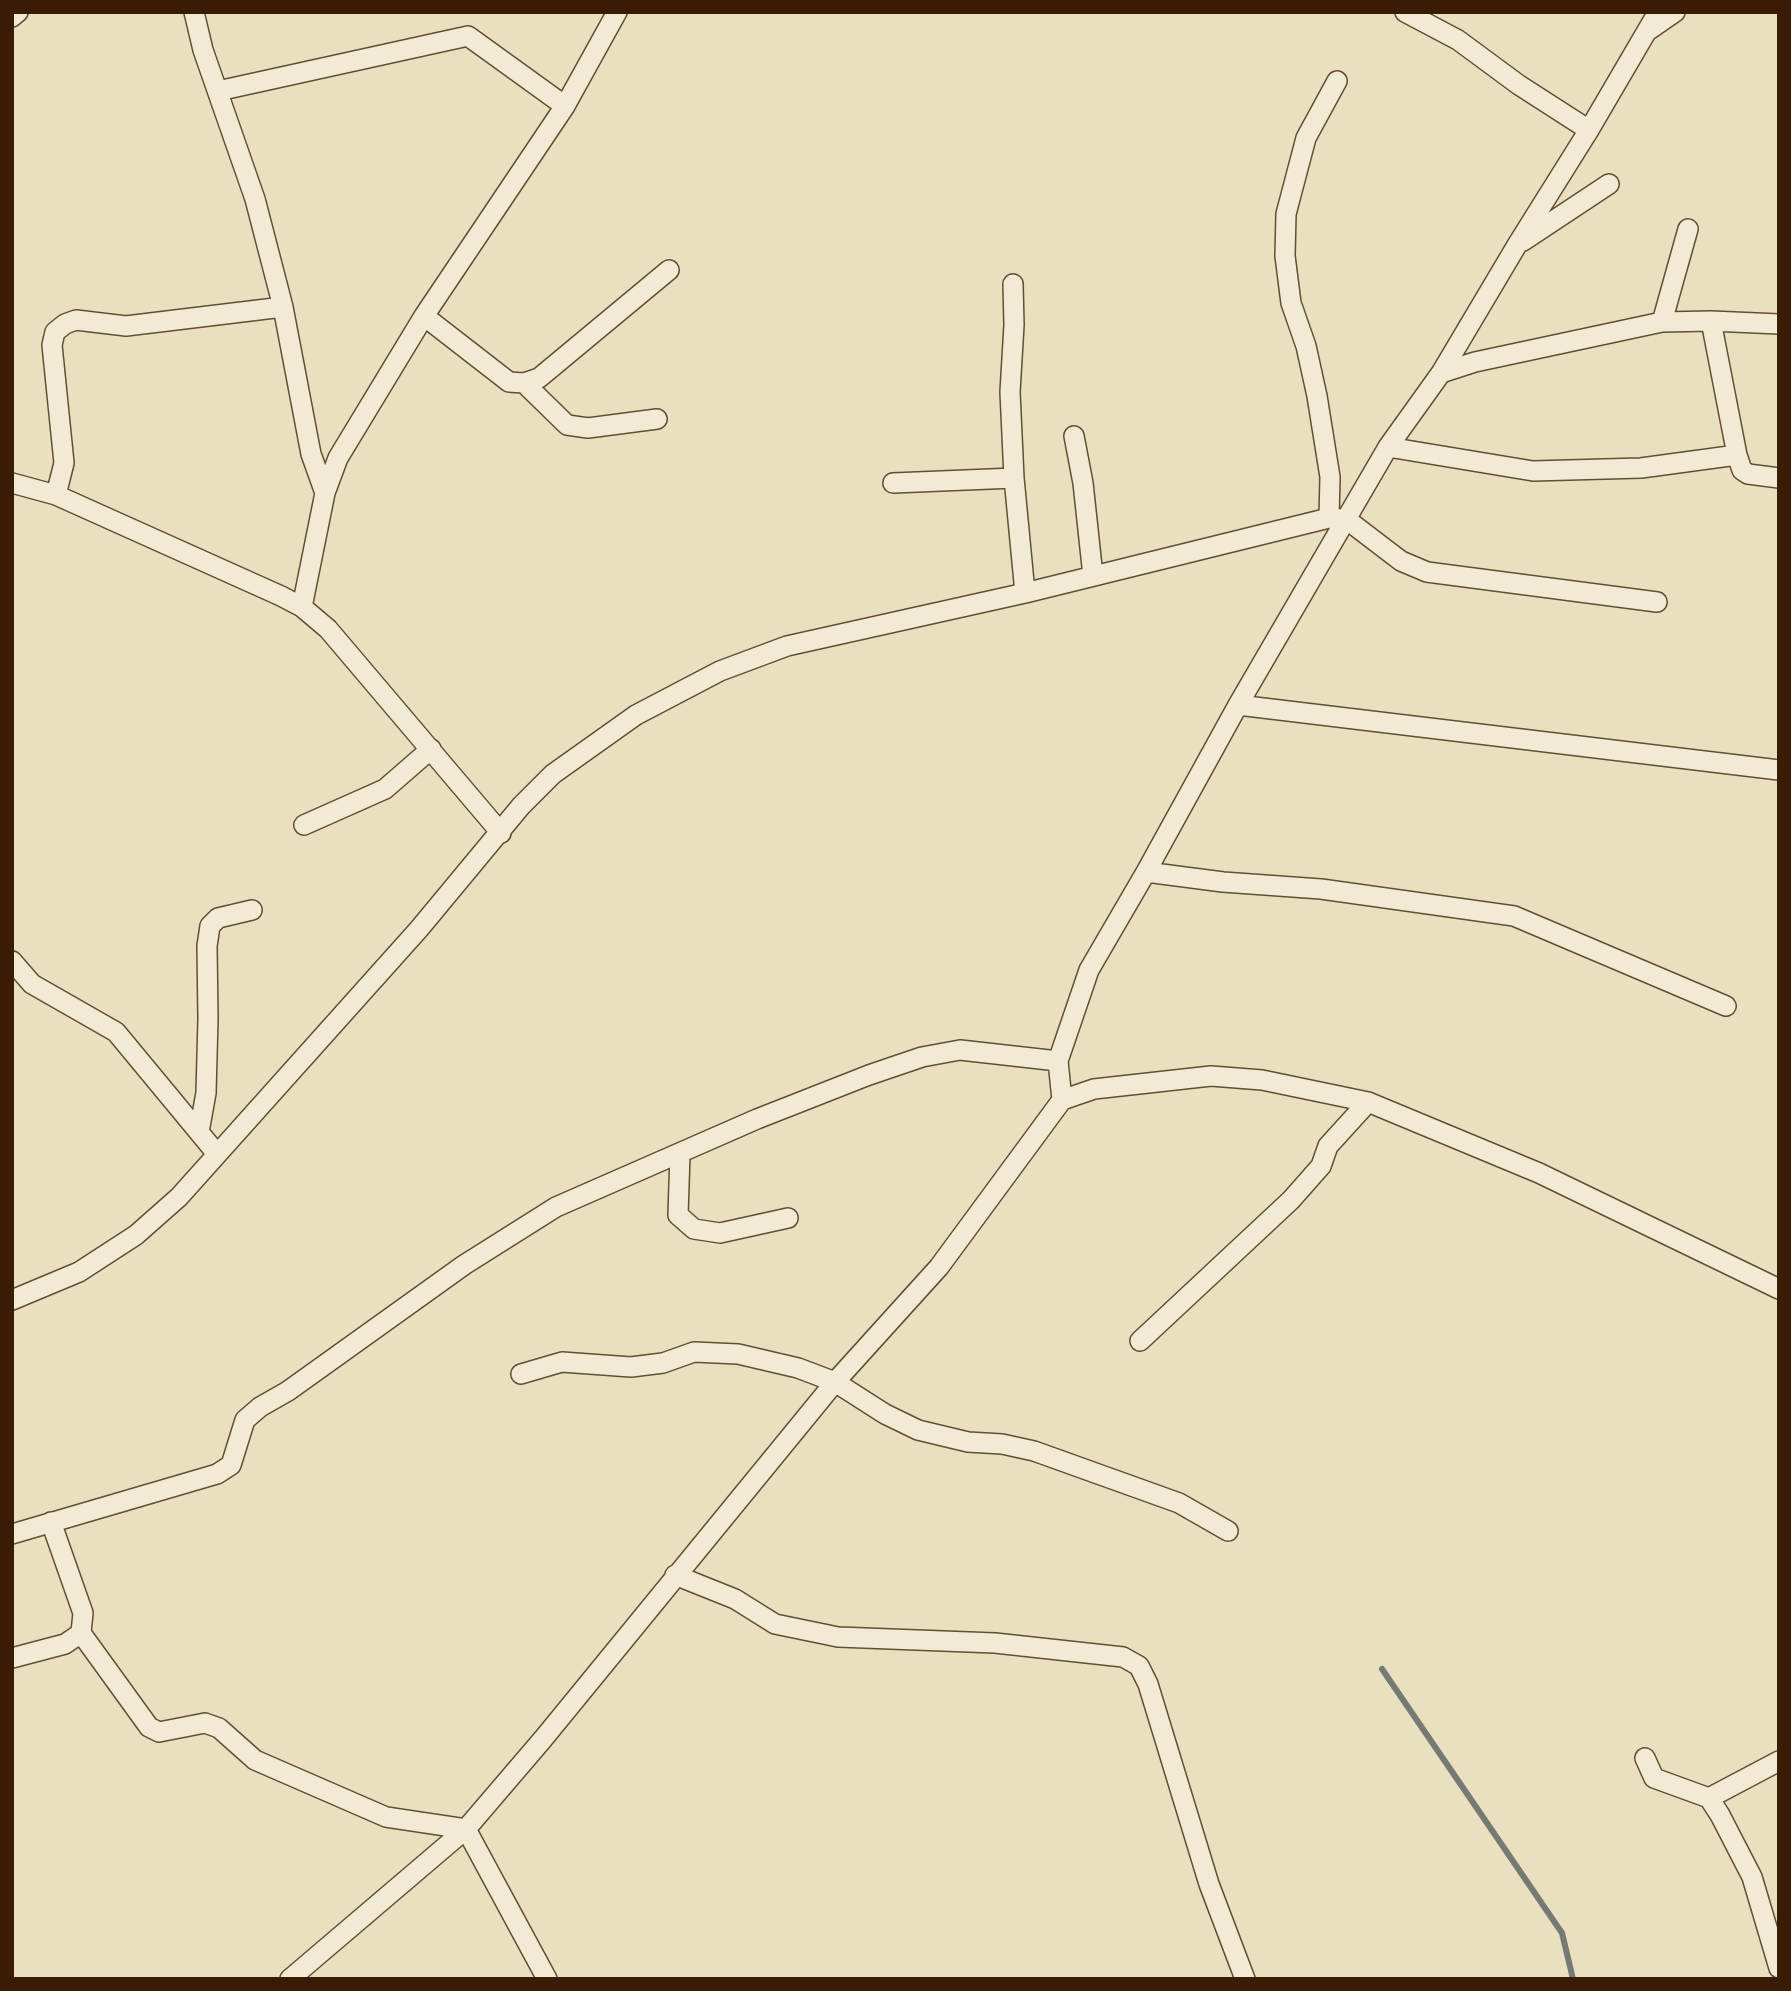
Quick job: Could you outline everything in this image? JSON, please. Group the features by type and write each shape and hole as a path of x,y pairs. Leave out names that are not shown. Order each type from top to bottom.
{"street":[{"path":"12,17 18,12"},
{"path":"194,12 203,50 255,199 283,307 311,454 325,493"},
{"path":"302,607 325,493 338,458 424,316 565,106 618,12"},
{"path":"1405,12 1458,40 1519,85 1589,130"},
{"path":"1062,1100 1058,1061 1089,970 1146,872 1338,519 1441,373 1658,12"},
{"path":"1645,33 1675,12"},
{"path":"218,91 468,36 565,106"},
{"path":"1337,81 1306,138 1286,214 1285,256 1291,303 1306,346 1317,396 1338,519 1401,561 1427,572 1657,602"},
{"path":"1517,245 1609,184"},
{"path":"1662,322 1688,229"},
{"path":"424,316 509,382 524,383 539,378 669,270"},
{"path":"1013,284 1014,324 1010,392 1014,478 1025,593"},
{"path":"55,495 64,463 52,345 55,332 76,320 126,326 283,307"},
{"path":"1711,321 1742,470 1748,474 1779,478"},
{"path":"1441,373 1475,362 1662,322 1779,324"},
{"path":"524,383 567,425 588,428 657,419"},
{"path":"1074,436 1083,483 1093,576"},
{"path":"1388,447 1533,471 1641,468 1737,455"},
{"path":"893,483 1014,478"},
{"path":"12,483 55,495 302,607 328,629 500,833"},
{"path":"12,1300 79,1272 136,1235 179,1197 419,929 521,806 554,774 636,715 720,671 787,646 1338,519"},
{"path":"1238,705 1779,769"},
{"path":"304,825 385,789 431,749"},
{"path":"1146,872 1223,882 1321,888 1514,916 1726,1006"},
{"path":"199,1132 206,1093 207,946 210,926 218,918 252,911"},
{"path":"12,961 32,984 116,1032 217,1154"},
{"path":"12,1534 217,1474 230,1465 245,1420 260,1407 288,1391 464,1265 556,1207 757,1119 869,1074 922,1057 960,1050 1058,1061"},
{"path":"290,1979 466,1829 835,1382 939,1267 1062,1100 1094,1089 1211,1076 1262,1080 1368,1102 1539,1173 1779,1289"},
{"path":"1140,1341 1291,1200 1321,1166 1328,1146 1368,1102"},
{"path":"680,1154 678,1215 694,1229 720,1233 788,1218"},
{"path":"521,1374 562,1362 631,1367 663,1363 694,1352 738,1354 798,1368 835,1382 886,1414 918,1430 968,1442 1002,1444 1034,1451 1179,1503 1228,1531"},
{"path":"51,1522 83,1613 81,1633 149,1727 159,1732 205,1723 219,1728 255,1760 386,1817 466,1829"},
{"path":"675,1576 735,1599 775,1624 838,1637 995,1643 1124,1657 1139,1666 1148,1684 1209,1884 1245,1979"},
{"path":"12,1658 65,1644 81,1633"},
{"path":"1645,1758 1654,1778 1709,1798 1752,1877 1779,1968"},
{"path":"1709,1798 1779,1761"},
{"path":"466,1829 547,1979"}],"waterway":[{"path":"1382,1669 1562,1933 1573,1979"}]}
